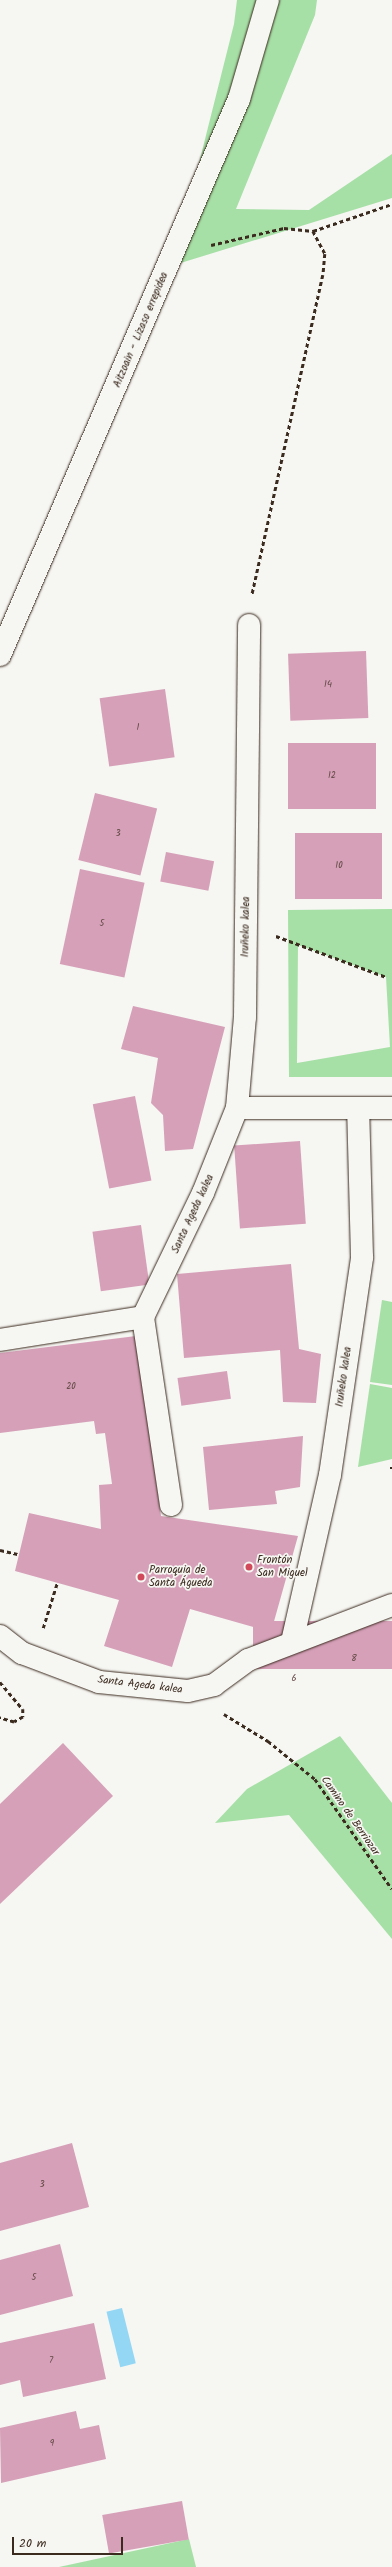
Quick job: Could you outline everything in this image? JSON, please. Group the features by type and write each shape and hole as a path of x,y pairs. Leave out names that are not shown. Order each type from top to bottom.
{"street":[{"name":"Aitzoain - Lizaso errepidea","path":"0,654 174,254 239,100 268,0"},
{"name":"Iruñeko kalea","path":"237,1108 245,1017 249,626"},
{"path":"237,1108 392,1108"},
{"name":"Santa Ageda kalea","path":"143,1317 203,1193 237,1108"},
{"name":"Iruñeko kalea","path":"292,1642 330,1475 362,1258 358,1108"},
{"path":"0,1340 143,1317 171,1505"},
{"name":"Santa Ageda kalea","path":"0,1636 22,1653 99,1682 188,1691 214,1685 248,1660 392,1605"}],"path":[{"path":"174,254 284,228 313,231 392,204"},
{"path":"249,626 256,575 323,275 325,254 313,231"},
{"path":"274,935 386,977"},
{"path":"0,1550 18,1554"},
{"path":"34,1657 57,1583"},
{"path":"0,1682 23,1709 23,1718 14,1722 0,1718"},
{"name":"Camino de Berriozar","path":"188,1691 268,1741 315,1779 392,1889"}],"green space":[{"path":"237,0 317,0 315,15 236,209 309,210 392,154 392,198 161,269 196,175 234,24"},
{"path":"392,909 392,1077 289,1077 288,910","holes":["298,945 386,977 390,1047 297,1063"]},
{"path":"382,1300 392,1302 392,1385 370,1382"},
{"path":"370,1384 392,1388 392,1459 358,1467"},
{"path":"340,1736 392,1803 392,1939 289,1815 215,1823 247,1789"},
{"path":"189,2539 196,2567 59,2567 110,2556"}],"water":[{"path":"122,2308 136,2363 120,2367 106,2312"}],"building":[{"path":"366,651 368,718 290,721 288,654"},
{"path":"165,689 175,757 109,767 100,698"},
{"path":"288,743 376,743 376,809 288,809"},
{"path":"95,793 157,808 140,875 78,860"},
{"path":"295,833 382,833 382,899 295,899"},
{"path":"166,852 214,861 208,891 160,881"},
{"path":"80,869 145,883 124,978 60,964"},
{"path":"133,1006 225,1027 193,1149 165,1151 163,1115 151,1103 158,1058 121,1049"},
{"path":"135,1096 151,1180 109,1189 93,1104"},
{"path":"300,1141 306,1224 240,1228 234,1146"},
{"path":"141,1225 149,1284 101,1291 92,1232"},
{"path":"291,1264 299,1349 321,1354 316,1403 283,1402 280,1350 184,1358 177,1274"},
{"path":"136,1336 161,1516 298,1536 271,1632 190,1609 172,1667 104,1646 119,1600 15,1571 29,1513 101,1529 99,1485 112,1484 105,1433 96,1434 94,1421 0,1433 0,1353"},
{"path":"227,1371 231,1399 181,1406 177,1378"},
{"path":"303,1436 300,1487 275,1491 277,1504 209,1510 203,1447"},
{"path":"253,1621 392,1621 392,1669 253,1669"},
{"path":"63,1743 113,1796 0,1904 0,1804"},
{"path":"72,2143 89,2207 0,2231 0,2163"},
{"path":"60,2244 73,2296 0,2315 0,2260"},
{"path":"94,2323 106,2379 23,2397 20,2380 0,2385 0,2343"},
{"path":"76,2411 80,2429 99,2425 106,2459 1,2483 0,2428"},
{"path":"182,2501 189,2539 109,2553 102,2515"}],"place":[{"name":"Frontón San Miguel","path":"249,1567"},
{"name":"Parroquia de Santa Águeda","path":"141,1577"}]}
